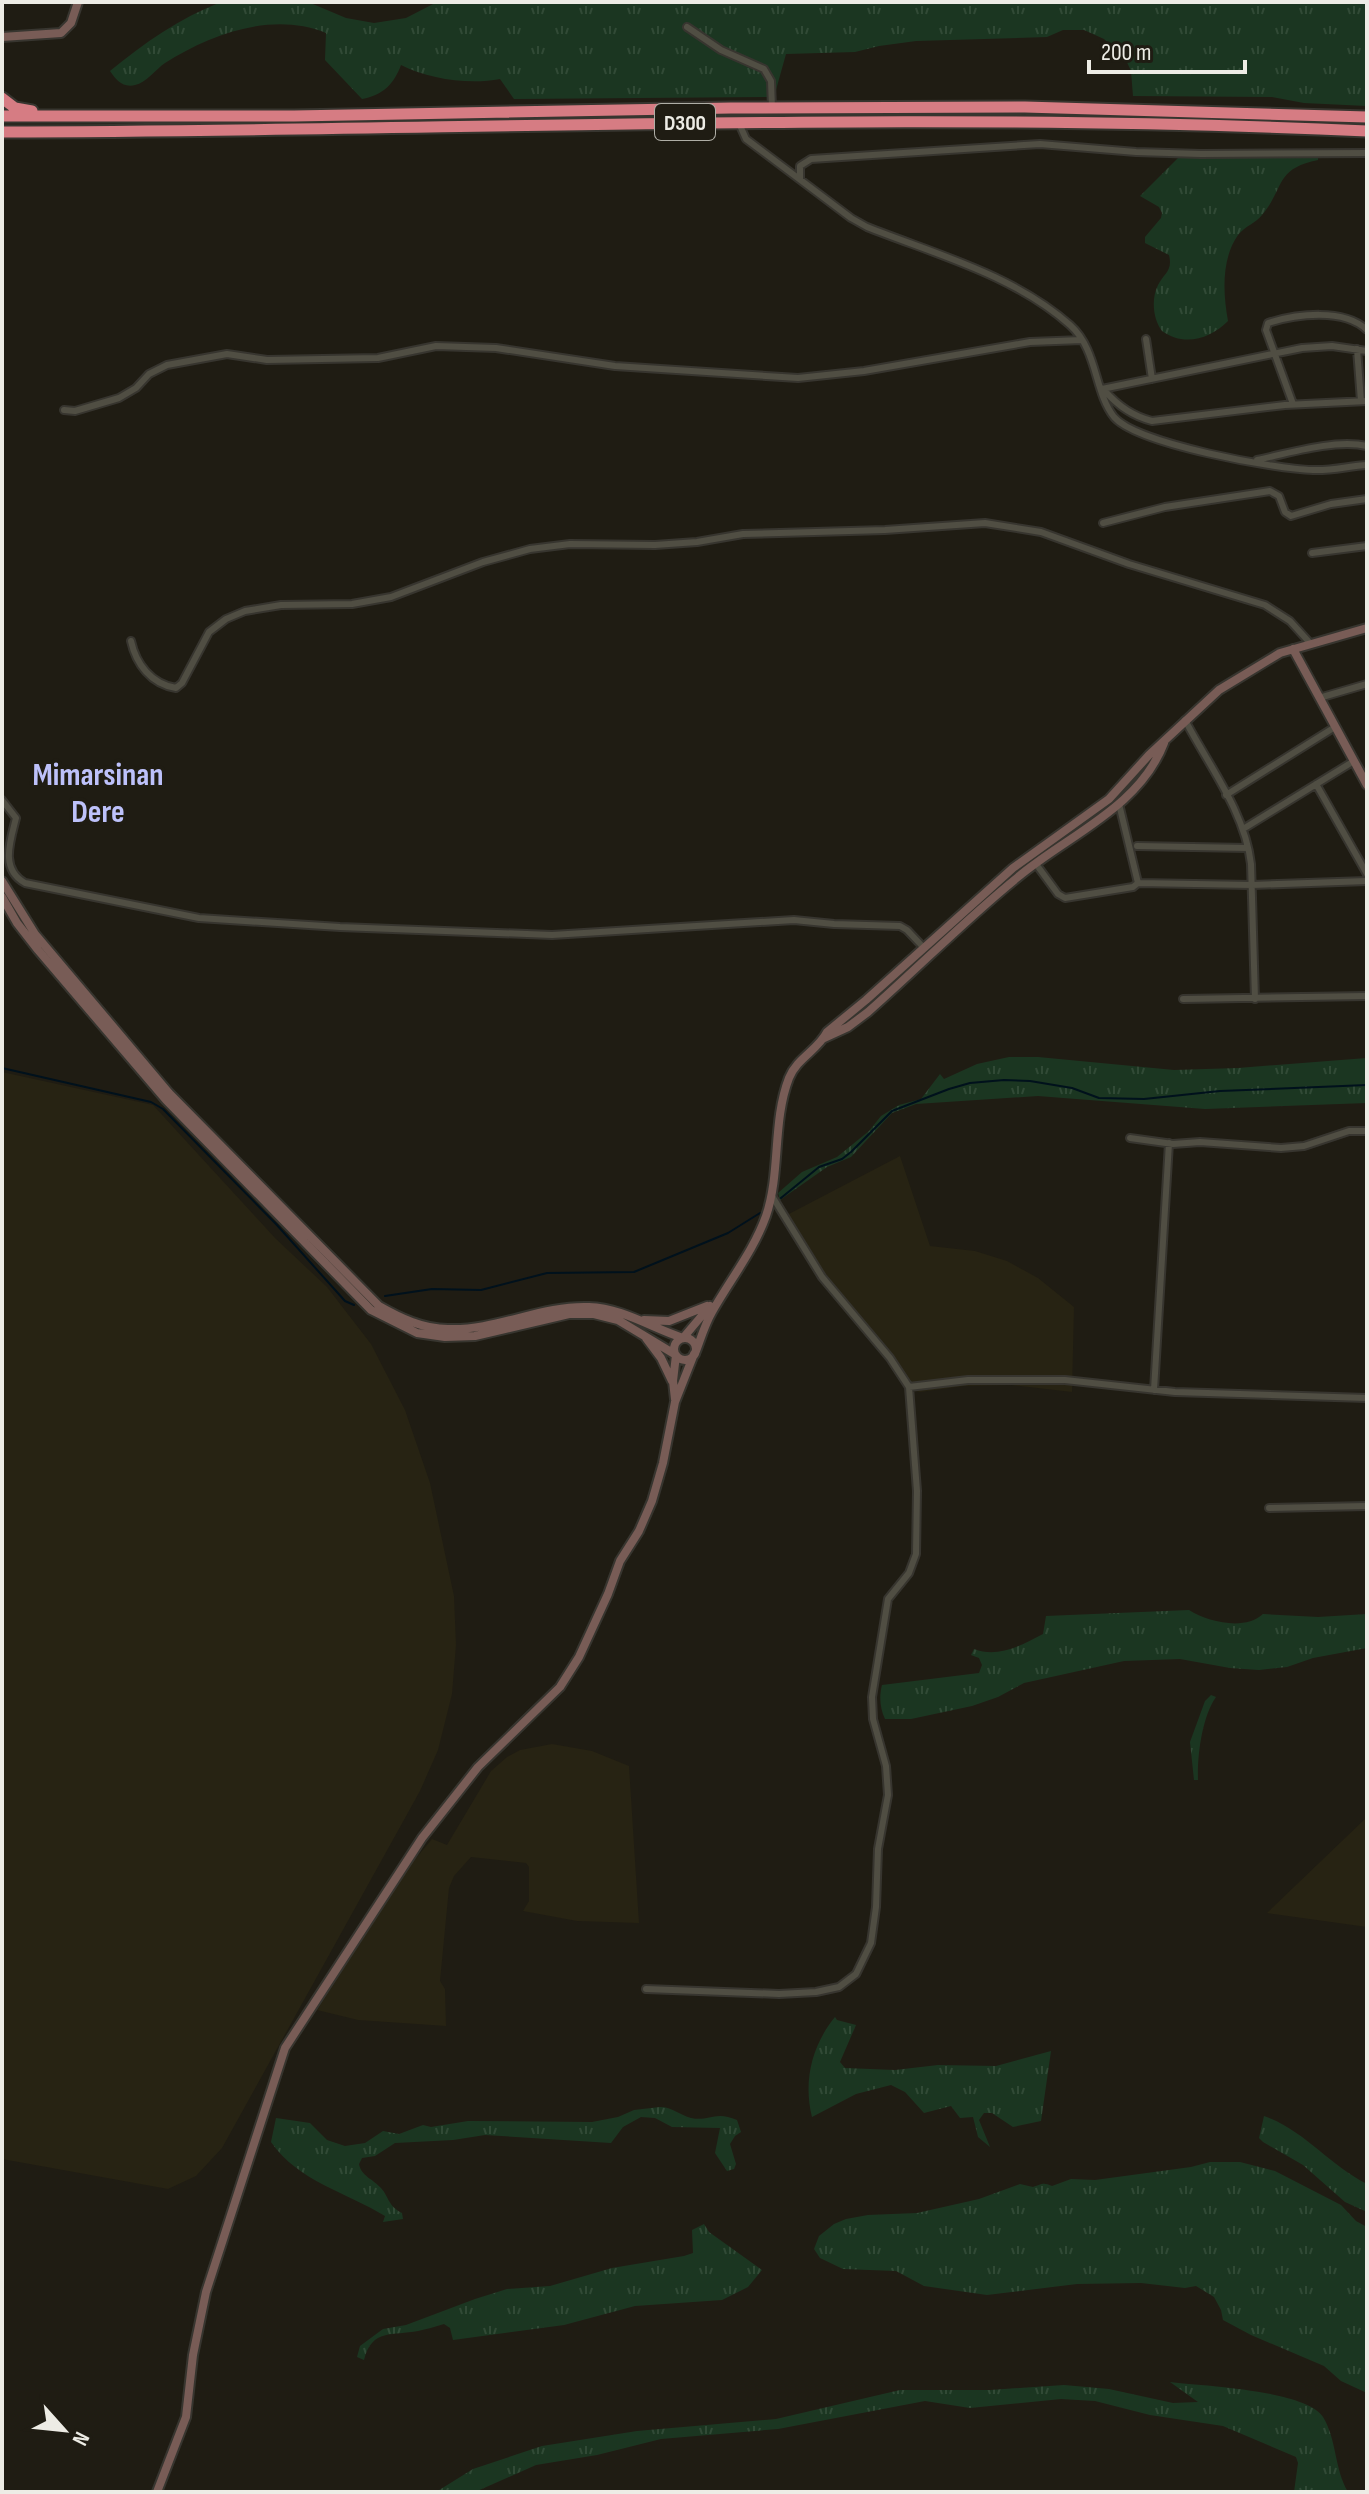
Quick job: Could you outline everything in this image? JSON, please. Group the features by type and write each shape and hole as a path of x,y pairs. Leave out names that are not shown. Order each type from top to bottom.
{"highway":[{"path":"2,98 15,108 26,111 109,115"},
{"name":"D300","path":"2,116 294,116 1025,107 1367,117"},
{"name":"D300","path":"2,132 738,121 1039,121 1367,131"},
{"path":"2,138 53,132"}],"street":[{"path":"2,37 58,34 71,23 78,2"},
{"path":"687,27 721,50 764,69 771,81 772,108"},
{"path":"738,121 746,139 851,218 986,273 1073,327 1089,350 1112,415 1135,431 1195,450 1309,470 1367,465"},
{"path":"800,179 800,166 811,159 1040,144 1201,154 1367,153"},
{"path":"1293,404 1266,330 1271,321 1330,315 1367,330"},
{"path":"1146,339 1152,379"},
{"path":"64,410 75,411 119,398 136,388 149,374 167,365 227,354 267,360 378,358 436,346 496,348 615,366 798,378 864,371 1030,342 1082,340"},
{"path":"1102,389 1317,347 1367,351"},
{"path":"1102,389 1136,417 1152,421 1293,404 1364,401 1357,349"},
{"path":"1252,461 1307,448 1343,444 1367,446"},
{"path":"1103,523 1165,507 1270,491 1279,496 1285,512 1291,516 1331,504 1367,499"},
{"path":"131,641 135,657 144,670 156,680 176,688 182,683 209,632 226,619 245,611 281,605 352,604 391,597 483,562 530,549 570,544 655,545 743,534 885,530 985,523 1041,532 1129,564 1265,605 1290,621 1310,643"},
{"path":"1312,553 1367,546"},
{"path":"824,1039 827,1032 1013,868 1109,799 1185,720 1219,690 1280,653 1367,628"},
{"path":"1293,649 1367,784"},
{"path":"1319,698 1367,684"},
{"path":"1185,720 1243,829 1248,848 1255,999"},
{"path":"1226,795 1335,727"},
{"path":"157,2492 186,2417 193,2355 206,2292 285,2048 422,1838 478,1767 560,1687 579,1657 620,1561 639,1531 652,1501 675,1402 710,1315 765,1219 772,1196 779,1118 787,1083 797,1064 824,1039 868,1012 991,900 1119,804 1150,772 1164,743"},
{"path":"1243,829 1354,761"},
{"path":"1316,784 1367,874"},
{"path":"2,800 16,818 7,854 16,878 25,883 199,918 312,926 552,935 794,920 900,926 924,948"},
{"path":"1119,804 1138,883"},
{"path":"1137,846 1248,848"},
{"path":"1036,864 1058,894 1065,898 1133,887 1138,883 1252,885 1367,881"},
{"path":"2,881 35,934 169,1093 379,1306 412,1322 447,1330 471,1328 571,1307 602,1309 693,1341 695,1353"},
{"path":"2,897 38,950 166,1100 371,1310 417,1333 445,1337 475,1336 569,1314 594,1314 618,1320 640,1331 685,1360 695,1353"},
{"path":"1183,999 1367,996"},
{"path":"1130,1138 1169,1143 1281,1148 1304,1146 1349,1131 1367,1131"},
{"path":"1154,1390 1169,1143"},
{"path":"646,1989 779,1994 816,1992 839,1987 856,1974 871,1943 878,1849 888,1795 886,1766 873,1719 872,1697 888,1599 909,1573 916,1554 917,1491 909,1387 890,1358 822,1277 772,1196"},
{"path":"675,1402 675,1345 729,1284"},
{"path":"636,1320 669,1321 712,1304"},
{"path":"640,1331 661,1358 673,1381"},
{"path":"909,1387 968,1380 1065,1380 1252,1396 1367,1398"},
{"path":"1269,1508 1367,1506"}],"shaded area":[{"path":"2,1072 153,1105 275,1238 327,1287 371,1344 405,1410 430,1483 454,1596 456,1645 452,1694 438,1750 420,1791 222,2148 196,2176 168,2189 2,2159"},
{"path":"900,1156 930,1246 975,1251 1007,1261 1038,1278 1074,1307 1072,1392 1011,1385 964,1386 920,1392 909,1389 846,1306 785,1216"},
{"path":"552,1744 592,1751 629,1766 639,1923 577,1921 523,1911 529,1901 529,1867 526,1863 471,1857 454,1876 449,1888 440,1981 445,1989 446,2026 358,2020 317,2010 411,1864 432,1839 447,1845 491,1771 520,1750"},
{"path":"1367,1817 1367,1927 1267,1913"}],"green space":[{"path":"221,2 308,2 346,18 374,23 406,18 437,2 1367,2 1367,106 1304,103 1272,97 1133,96 1131,71 1126,60 1104,39 1084,30 1063,30 1047,37 916,41 855,52 786,54 774,97 514,99 500,79 449,80 401,65 387,88 362,99 325,60 326,33 285,24 243,29 202,43 165,63 139,84 120,82 110,71 163,32"},
{"path":"1318,155 1318,160 1287,174 1262,215 1232,244 1225,277 1228,321 1196,339 1179,339 1162,331 1155,315 1154,296 1170,260 1169,255 1145,243 1145,237 1162,213 1159,207 1140,196 1179,157"},
{"path":"1009,1057 1174,1070 1367,1058 1367,1103 1205,1109 1038,1096 916,1104 892,1113 851,1157 827,1167 780,1200 778,1193 802,1172 837,1157 869,1131 881,1116 899,1105 921,1099 940,1074 944,1079 977,1064"},
{"path":"1189,1610 1226,1623 1247,1622 1263,1614 1318,1617 1367,1614 1367,1648 1313,1658 1287,1667 1259,1670 1180,1659 1124,1661 1024,1683 972,1706 911,1719 885,1719 883,1715 880,1698 882,1685 979,1673 982,1665 979,1658 971,1655 974,1649 992,1652 1026,1643 1043,1634 1046,1616"},
{"path":"1211,1695 1216,1697 1204,1726 1198,1780 1194,1780 1190,1742 1205,1701"},
{"path":"835,2017 856,2025 840,2062 845,2068 895,2070 938,2065 996,2066 1051,2051 1041,2121 1013,2127 992,2113 984,2113 979,2120 990,2147 978,2137 973,2117 960,2118 951,2106 924,2113 905,2092 891,2085 856,2094 812,2117 809,2077 820,2039"},
{"path":"660,2107 691,2118 723,2116 737,2120 741,2132 730,2144 736,2164 734,2169 727,2171 715,2153 720,2128 672,2127 655,2118 641,2117 623,2127 611,2143 485,2135 395,2143 375,2156 362,2158 359,2164 402,2213 403,2219 383,2222 385,2216 295,2167 271,2142 276,2118 310,2123 327,2140 345,2146 365,2143 383,2131 399,2134 423,2125 431,2127 468,2121 592,2122 634,2110"},
{"path":"1264,2116 1292,2130 1367,2184 1367,2212 1345,2202 1303,2165 1263,2142 1259,2138"},
{"path":"1210,2162 1240,2162 1275,2171 1341,2205 1356,2221 1367,2227 1367,2393 1341,2381 1324,2366 1223,2320 1214,2297 1196,2286 1077,2284 987,2295 924,2286 896,2271 843,2269 820,2258 814,2249 819,2236 846,2219 917,2213 979,2199 1020,2184 1052,2186 1071,2179 1095,2180"},
{"path":"704,2224 709,2232 762,2270 748,2287 722,2300 635,2306 564,2325 453,2340 450,2328 444,2324 385,2335 372,2343 364,2360 357,2357 360,2346 383,2329 406,2325 507,2289 550,2286 612,2268 693,2253 692,2230"},
{"path":"1170,2382 1276,2395 1313,2408 1328,2426 1348,2492 1294,2492 1296,2457 1223,2426 1150,2415 1095,2401 1061,2399 970,2408 925,2401 778,2429 661,2439 597,2455 536,2465 475,2492 436,2492 473,2469 542,2446 637,2431 776,2419 900,2390 990,2390 1064,2385 1109,2389 1173,2403 1198,2402"}],"waterway":[{"path":"2,1068 151,1102 163,1109 276,1224 345,1301 354,1305"},
{"path":"781,1198 819,1167 842,1159 851,1152 892,1111 970,1083 1030,1081 1072,1088 1099,1098 1144,1099 1220,1091 1367,1085"},
{"path":"385,1296 432,1289 481,1290 547,1273 634,1272 728,1233 760,1213"}],"district":[{"name":"Mimarsinan Dere","path":"98,792"}]}
